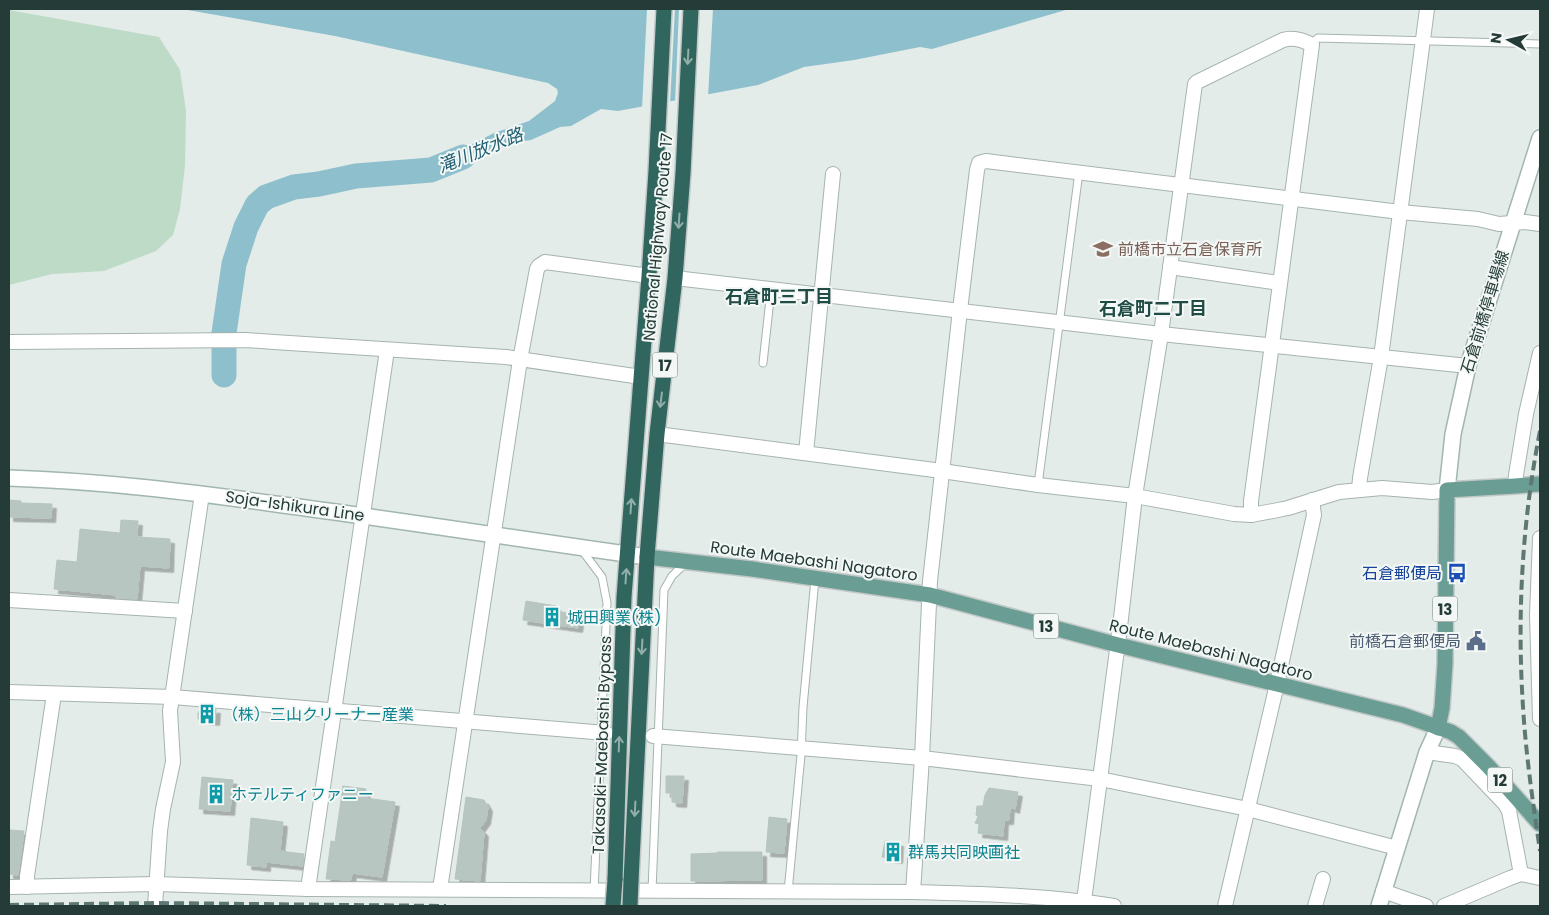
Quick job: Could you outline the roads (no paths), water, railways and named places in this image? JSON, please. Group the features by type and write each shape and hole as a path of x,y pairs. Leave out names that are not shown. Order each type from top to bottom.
{"highway":[{"name":"National Highway Route 17","path":"627,554 649,276 664,9"},
{"name":"National Highway Route 17","path":"647,557 657,434 675,278 683,173 691,9"},
{"name":"Takasaki-Maebashi Bypass","path":"613,906 627,554"},
{"name":"17","path":"630,906 647,557"}],"main road":[{"name":"石倉前橋停車場線","path":"1447,490 1453,434 1468,366 1540,138"},
{"name":"Soja-Ishikura Line","path":"9,478 86,482 202,494 647,557"},
{"path":"1447,490 1540,484"},
{"name":"13","path":"1438,728 1443,700 1445,664 1447,490"},
{"name":"Route Maebashi Nagatoro","path":"647,557 930,596 1118,645 1403,715 1438,728"},
{"path":"1379,906 1427,752 1438,728"},
{"name":"12","path":"1438,728 1459,737 1540,824"}],"street":[{"path":"1359,490 1381,357 1427,9"},
{"path":"1084,901 1136,496 1161,334 1195,84 1290,38 1312,45 1251,501 1251,515"},
{"path":"913,892 930,596 960,310 979,163 986,161 1499,224 1525,222 1540,224"},
{"path":"806,453 833,174"},
{"path":"440,889 464,720 520,360 538,269 545,262 649,276"},
{"path":"1170,267 1280,283"},
{"path":"675,278 1161,334 1468,366"},
{"path":"9,342 246,340 506,357 641,377"},
{"path":"308,889 387,350"},
{"path":"1515,486 1526,414 1540,353"},
{"path":"657,434 1038,485 1136,496 1234,514 1251,515 1288,508 1339,492 1382,488 1432,492 1447,490"},
{"path":"156,906 162,809 173,762 170,721 202,494"},
{"path":"1225,906 1314,515 1312,500"},
{"path":"1540,538 1540,716"},
{"path":"9,600 185,611"},
{"path":"9,692 173,697 603,732"},
{"path":"27,887 27,876 54,694"},
{"path":"656,736 922,758 1100,779 1248,809 1397,848"},
{"path":"1427,752 1462,759 1505,804 1509,811 1521,874"},
{"path":"1444,906 1521,874 1540,878"},
{"path":"1315,906 1323,879"},
{"path":"9,887 156,884 308,889 913,892 1009,895 1084,901 1114,906"},
{"path":"1384,891 1426,906"}],"lane":[{"path":"1312,45 1318,38 1540,44"},
{"path":"1038,485 1079,172"},
{"path":"763,363 771,290"},
{"path":"580,548 599,571 606,596 607,610 603,732 594,891"},
{"path":"652,891 656,736 664,590 672,576 688,562"},
{"path":"788,892 802,748 803,707 815,579"}],"water":[{"path":"182,9 1069,9 932,49 920,47 854,60 804,67 758,85 618,111 601,109 571,126 560,127 531,140 516,142 441,173 431,170 457,152 494,133 529,121 555,101 558,93 557,89 548,83 335,36"}],"waterway":[{"name":"滝川放水路","path":"224,375 224,333 234,264 246,227 257,205 266,197 294,187 356,176 431,170 463,157"}],"railway":[{"path":"1540,431 1525,534 1521,603 1523,707 1532,797 1540,851"},
{"path":"9,905 156,903 446,906"}],"place":[{"name":"前橋市立石倉保育所","path":"1103,249"},
{"name":"石倉郵便局","path":"1457,573"},
{"name":"城田興業(株)","path":"552,617"},
{"name":"前橋石倉郵便局","path":"1476,641"},
{"name":"（株）三山クリーナー産業","path":"207,714"},
{"name":"ホテルティファニー","path":"216,794"},
{"name":"群馬共同映画社","path":"893,852"}],"district":[{"name":"石倉町三丁目","path":"779,296"},
{"name":"石倉町二丁目","path":"1153,308"}]}
